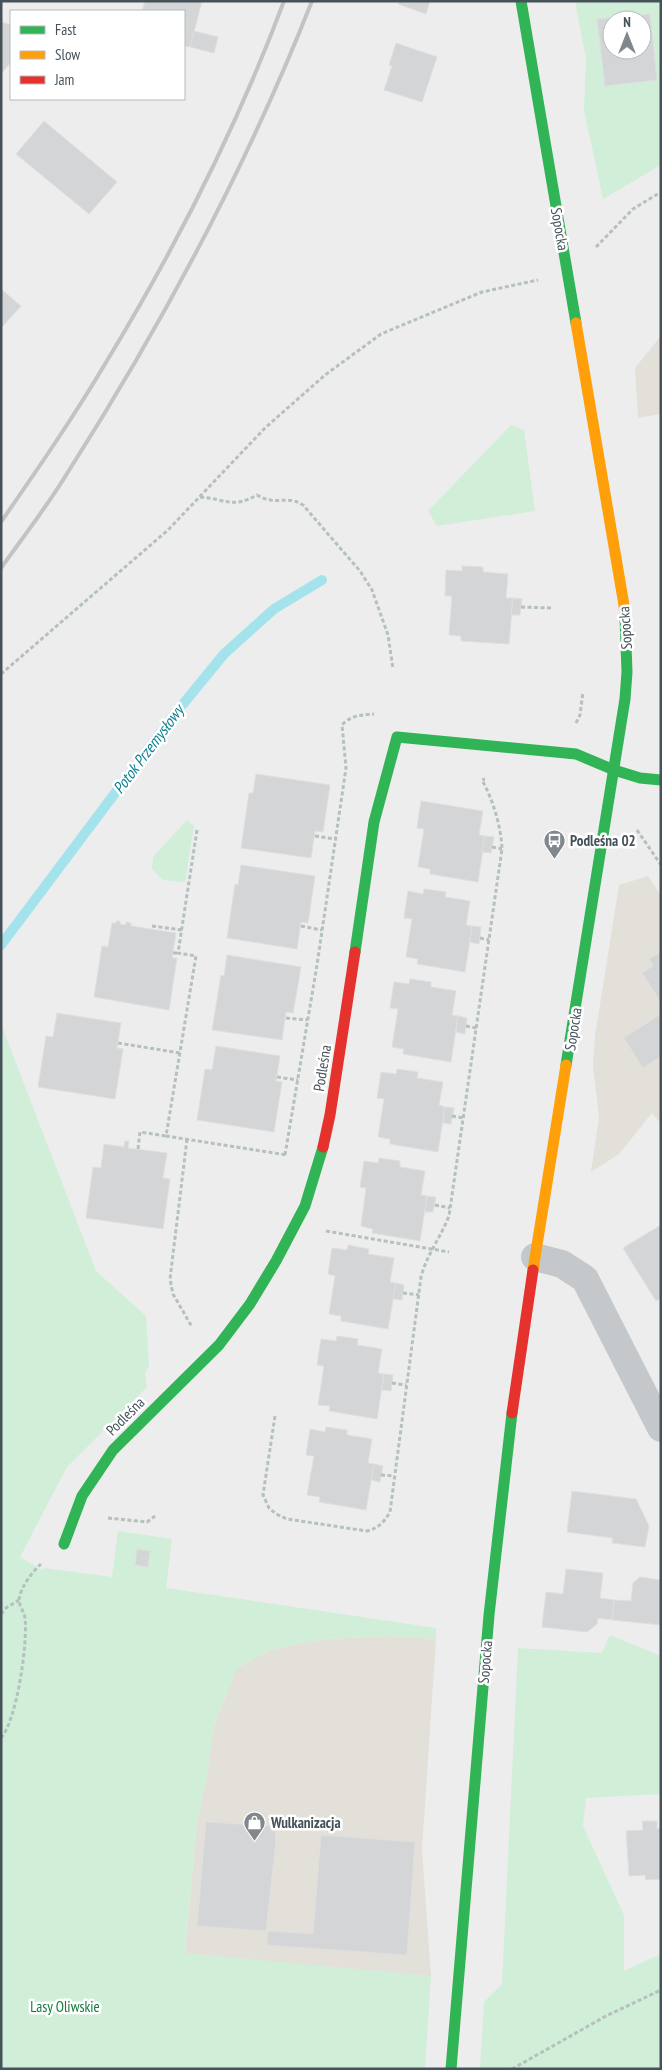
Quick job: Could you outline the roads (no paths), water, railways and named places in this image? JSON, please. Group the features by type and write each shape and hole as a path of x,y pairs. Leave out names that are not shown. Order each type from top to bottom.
{"main road":[{"name":"Sopocka","path":"451,2069 496,1542 521,1342 614,770 625,699 627,672 624,605 521,1"},
{"name":"Podleśna","path":"64,1544 82,1496 112,1450 219,1345 250,1304 305,1206 320,1161 330,1115 374,822 397,737 576,754 614,770"},
{"path":"614,770 640,778 661,780"}],"street":[{"path":"535,1257 562,1264 585,1279 661,1428"}],"waterway":[{"name":"Potok Przemysłowy","path":"1,945 170,720 224,654 274,609 322,580"}],"railway":[{"path":"1,522 80,404 131,321 180,232 246,95 284,1"},
{"path":"1,568 60,484 103,416 170,301 260,123 312,1"}],"place":[{"name":"Podleśna 02","path":"554,859"},
{"name":"Wulkanizacja","path":"255,1841"}],"park label":[{"name":"Lasy Oliwskie","path":"65,2006"}]}
